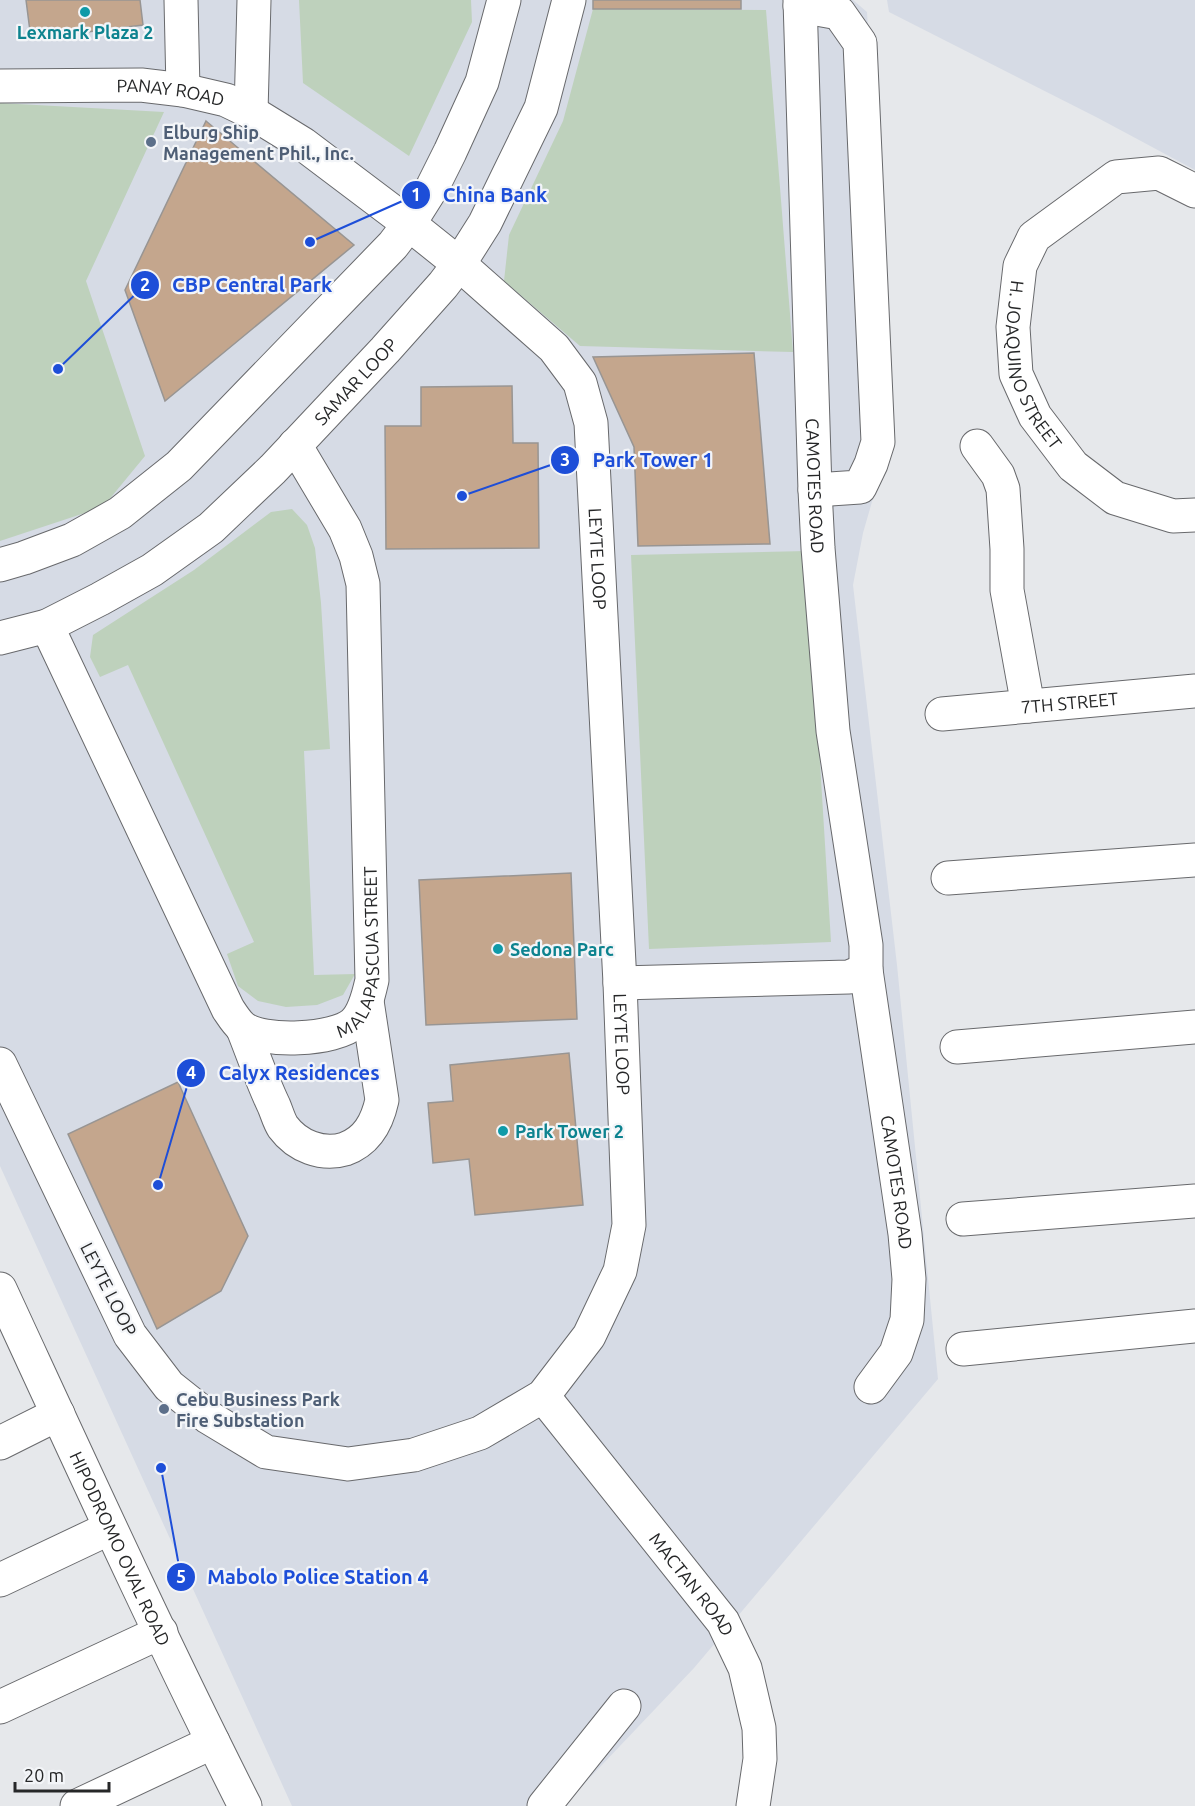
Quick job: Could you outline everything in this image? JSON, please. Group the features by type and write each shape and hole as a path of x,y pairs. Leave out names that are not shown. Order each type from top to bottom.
{"street":[{"path":"181,0 183,90"},
{"path":"251,112 254,0"},
{"path":"0,565 72,540 120,513 179,466 393,246 433,186 482,82 504,0"},
{"name":"SAMAR LOOP","path":"0,638 47,626 152,570 211,528 295,445 443,285 485,223 541,108 569,0"},
{"path":"800,3 839,13 860,43 878,442 860,487 814,490"},
{"name":"CAMOTES ROAD","path":"800,3 814,490 833,731 866,945 866,970 905,1233 909,1279 907,1320 896,1353 871,1387"},
{"name":"PANAY ROAD","path":"0,86 141,85 183,90 226,100 251,112 303,144 409,224"},
{"name":"H. JOAQUINO STREET","path":"1195,191 1159,173 1116,177 1034,237 1020,266 1013,327 1016,374 1035,416 1073,466 1115,498 1173,516 1195,515"},
{"name":"LEYTE LOOP","path":"0,1064 130,1335 169,1386 208,1417 266,1452 348,1464 414,1455 480,1433 543,1396 589,1336 620,1271 629,1225 620,983 591,423 579,383 554,348 459,264 409,224"},
{"name":"MALAPASCUA STREET","path":"243,1029 271,1038 297,1038 332,1033 354,1023 367,1001 372,980 363,584 356,556 345,529 295,445"},
{"path":"977,446 998,474 1003,489 1007,590 1028,706"},
{"path":"47,626 228,1009 243,1029 283,1127 294,1139 309,1148 325,1151 342,1150 358,1143 379,1117 382,1101 367,1001"},
{"name":"7TH STREET","path":"942,714 1195,690"},
{"path":"948,878 1195,860"},
{"path":"620,983 849,977 866,970"},
{"path":"957,1047 1195,1027"},
{"path":"963,1219 1195,1201"},
{"name":"HIPODROMO OVAL ROAD","path":"3,1303 245,1806"},
{"path":"963,1349 1195,1326"},
{"name":"MACTAN ROAD","path":"543,1396 723,1622 745,1668 759,1728 760,1759 753,1806"},
{"path":"0,1443 58,1414"},
{"path":"0,1580 110,1528"},
{"path":"0,1707 160,1632"},
{"path":"544,1806 624,1706"},
{"path":"77,1806 213,1742"}],"shaded area":[{"path":"0,0 853,0 867,12 892,432 863,533 853,585 897,965 938,1379 694,1668 563,1806 292,1806 0,1166"},
{"path":"887,0 1195,0 1195,170 889,12"}],"green space":[{"path":"299,0 471,0 472,22 409,156 303,83"},
{"path":"593,9 766,10 793,352 580,346 504,281 509,235 563,121"},
{"path":"0,103 164,112 86,281 145,456 103,507 0,541"},
{"path":"292,509 307,525 315,548 321,603 330,749 304,751 314,975 355,974 343,995 317,1005 286,1007 258,1001 238,986 227,954 254,942 128,665 100,677 90,657 93,635 194,570 271,512"},
{"path":"807,551 831,942 649,949 631,555"}],"building":[{"name":"Lexmark Plaza 2","path":"26,0 140,0 143,25 31,39"},
{"path":"593,0 741,0 741,9 593,9"},
{"path":"206,121 354,245 165,401 125,290"},
{"path":"754,353 770,544 638,546 634,447 593,357"},
{"path":"512,386 513,443 538,443 539,548 386,549 385,426 421,426 421,387"},
{"name":"Sedona Parc","path":"571,873 577,1019 426,1025 419,880"},
{"name":"Park Tower 2","path":"569,1053 583,1205 475,1215 469,1159 433,1163 428,1103 453,1101 450,1065"},
{"path":"178,1082 248,1236 221,1291 157,1329 68,1134"}],"place":[{"name":"Lexmark Plaza 2","path":"85,12"},
{"name":"Elburg Ship Management Phil., Inc.","path":"151,142"},
{"name":"China Bank","path":"310,242"},
{"name":"CBP Central Park","path":"58,369"},
{"name":"Park Tower 1","path":"462,496"},
{"name":"Sedona Parc","path":"498,949"},
{"name":"Park Tower 2","path":"503,1131"},
{"name":"Calyx Residences","path":"158,1185"},
{"name":"Cebu Business Park Fire Substation","path":"164,1409"},
{"name":"Mabolo Police Station 4","path":"161,1468"}]}
